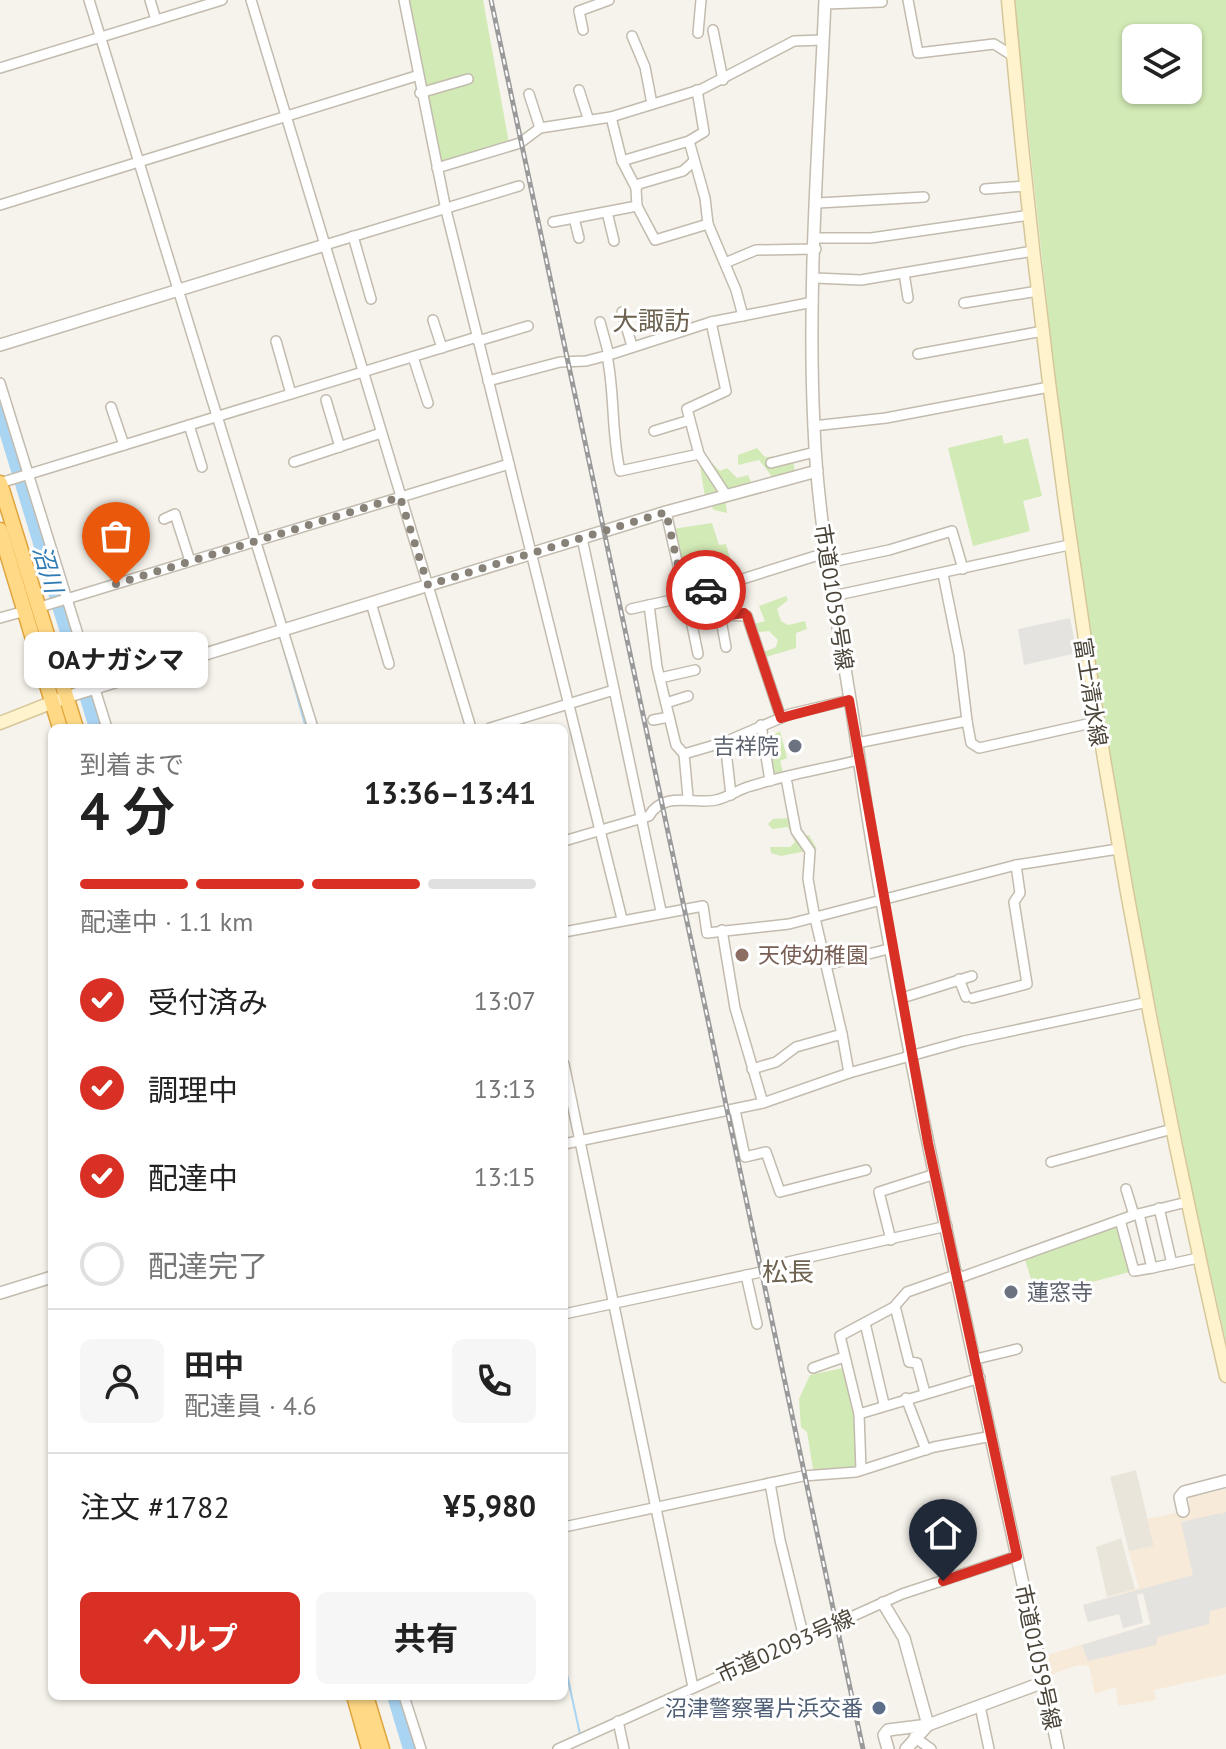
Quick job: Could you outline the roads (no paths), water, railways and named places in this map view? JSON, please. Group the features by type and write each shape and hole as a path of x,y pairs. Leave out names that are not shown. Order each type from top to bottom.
{"highway":[{"path":"3,482 36,608 75,724"},
{"path":"0,530 36,608"},
{"path":"61,724 65,697"},
{"path":"355,1700 369,1749"},
{"path":"367,1700 382,1749"}],"main road":[{"name":"富士清水線","path":"1008,0 1049,387 1096,722 1172,1129 1226,1376"},
{"path":"0,723 65,697"}],"street":[{"path":"89,0 220,416 278,630 312,724"},
{"path":"150,0 156,20"},
{"path":"0,68 222,0"},
{"path":"251,0 470,724"},
{"path":"404,0 416,76 446,210 622,919"},
{"path":"583,30 579,11 606,0"},
{"path":"698,33 701,0"},
{"path":"908,0 918,53 994,44 1013,56"},
{"path":"825,2 882,2"},
{"name":"市道01059号線","path":"825,2 813,302 813,426 826,558 883,902 935,1174 1058,1749"},
{"path":"713,30 723,80"},
{"path":"632,36 645,67 652,104"},
{"path":"437,168 520,143 540,128 588,118 611,117 697,90 723,80 794,41 823,40"},
{"path":"0,205 416,76"},
{"path":"420,93 468,79"},
{"path":"579,90 588,118"},
{"path":"622,161 689,141 704,132 697,90"},
{"path":"529,94 540,128"},
{"path":"611,117 622,161 636,188 637,206 655,240 708,224"},
{"path":"689,141 705,198 708,224 743,316"},
{"path":"636,188 639,184 683,171 693,162"},
{"path":"0,345 519,186"},
{"path":"985,189 1026,186"},
{"path":"818,203 924,197"},
{"path":"553,222 637,206"},
{"path":"607,212 614,241"},
{"path":"725,263 756,250 871,238 1030,215"},
{"path":"574,218 579,238"},
{"path":"353,236 371,299"},
{"path":"815,278 861,280 1033,251"},
{"path":"904,273 908,298"},
{"path":"964,303 1038,291"},
{"path":"488,381 560,362 608,356 711,322 813,302"},
{"path":"622,312 632,346"},
{"path":"433,320 442,348"},
{"path":"600,322 612,378 612,435 620,471 699,454"},
{"path":"711,322 726,391 687,409 699,454 726,495"},
{"path":"3,482 442,348 528,326"},
{"path":"918,354 1043,331"},
{"path":"276,341 291,394"},
{"path":"413,357 428,403"},
{"path":"0,383 106,724"},
{"path":"813,426 886,418 1049,387"},
{"path":"326,400 340,447"},
{"path":"111,407 124,445"},
{"path":"654,431 690,420"},
{"path":"189,425 202,467"},
{"path":"294,462 381,433"},
{"path":"771,463 815,452"},
{"path":"0,618 509,464"},
{"path":"65,697 666,512 817,471"},
{"path":"666,512 698,654"},
{"path":"164,519 175,514 190,561"},
{"path":"631,609 686,596 753,573 826,558 889,550 952,531 963,569"},
{"path":"582,538 661,911"},
{"path":"833,596 1069,545"},
{"path":"943,574 971,743 979,748 1096,722"},
{"path":"709,589 720,615 726,647"},
{"path":"371,603 389,664"},
{"path":"649,605 669,717 676,745 684,754 688,797"},
{"path":"720,615 747,616 781,718"},
{"path":"660,678 695,670"},
{"path":"502,724 614,690"},
{"path":"666,703 688,696"},
{"path":"684,754 725,742 781,718 849,700"},
{"path":"532,714 535,724"},
{"path":"653,720 669,717"},
{"path":"857,743 967,721"},
{"path":"761,725 770,781"},
{"path":"725,742 731,795"},
{"path":"568,840 642,818 661,804 688,797 715,800 770,781 859,760"},
{"path":"786,778 796,831 810,851 808,879 849,1073"},
{"path":"568,931 661,911 703,906 707,933 815,918 1016,865 1118,849"},
{"path":"959,979 969,998 1027,984 1014,902 1020,893 1016,865"},
{"path":"722,930 735,1008 763,1103"},
{"path":"826,965 892,948"},
{"path":"902,998 972,976"},
{"path":"568,1143 735,1110 912,1055 1148,1002"},
{"path":"752,1069 776,1062 796,1047 842,1034"},
{"path":"568,1082 693,1687"},
{"path":"735,1110 745,1157 766,1152 780,1192 866,1170"},
{"path":"1051,1162 1172,1129"},
{"path":"891,1240 879,1192 935,1174"},
{"path":"1126,1189 1152,1268"},
{"path":"861,1470 859,1414 840,1336 895,1306 907,1292 1120,1220 1187,1202"},
{"path":"1159,1208 1172,1264"},
{"path":"1120,1220 1134,1271 1198,1258"},
{"path":"568,1313 746,1275 947,1226"},
{"path":"746,1275 757,1324"},
{"path":"0,1293 48,1278"},
{"path":"895,1306 909,1362 917,1363 925,1393"},
{"path":"865,1323 884,1404"},
{"path":"976,1359 1017,1349"},
{"path":"813,1368 844,1357"},
{"path":"859,1414 884,1404 980,1378"},
{"path":"906,1398 926,1450"},
{"path":"568,1526 770,1483 861,1470 926,1450 992,1436"},
{"path":"1183,1511 1180,1497 1184,1492 1226,1481"},
{"path":"770,1483 780,1540 804,1638"},
{"name":"市道02093号線","path":"558,1749 888,1601 1017,1556"},
{"path":"888,1601 904,1638 928,1725"},
{"path":"888,1749 884,1735 888,1730 928,1725 1044,1682"},
{"path":"405,1700 421,1749"},
{"path":"980,1706 989,1749"},
{"path":"618,1721 624,1749"},
{"path":"906,1749 928,1725"},
{"path":"914,1737 931,1749"}],"waterway":[{"name":"沼川","path":"0,411 95,724"},
{"path":"224,453 250,538"},
{"path":"252,544 269,599"},
{"path":"280,636 305,724"},
{"path":"568,1679 580,1734"},
{"name":"沼川","path":"395,1700 410,1749"}],"railway":[{"path":"491,0 863,1749"}],"place":[{"name":"OAナガシマ","path":"116,584"},
{"name":"吉祥院","path":"795,746"},
{"name":"天使幼稚園","path":"742,955"},
{"name":"蓮窓寺","path":"1011,1292"},
{"name":"沼津警察署片浜交番","path":"879,1708"}],"district":[{"name":"大諏訪","path":"651,320"},
{"name":"松長","path":"788,1271"}]}
